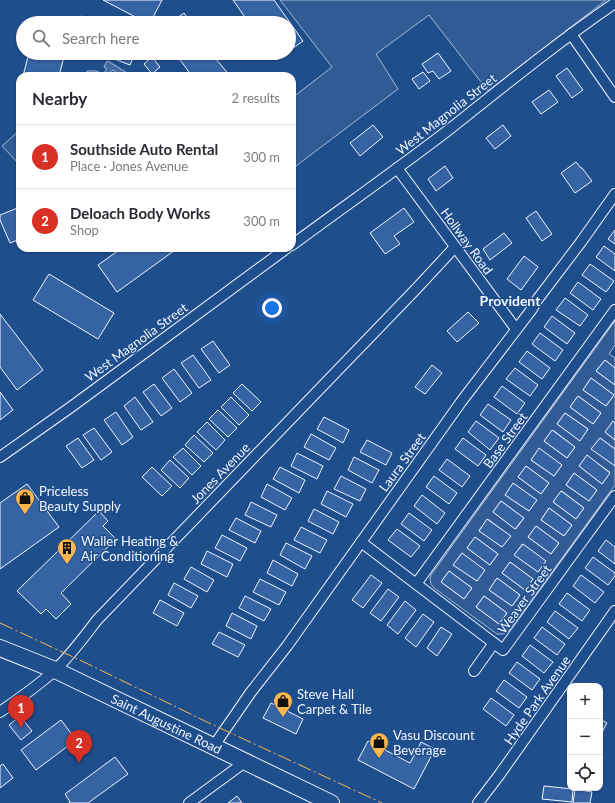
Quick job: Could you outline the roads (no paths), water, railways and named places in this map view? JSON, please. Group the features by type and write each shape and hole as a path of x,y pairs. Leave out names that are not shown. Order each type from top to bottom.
{"main road":[{"name":"Saint Augustine Road","path":"0,648 54,670 330,803"}],"street":[{"name":"West Magnolia Street","path":"296,242 398,168 571,34 615,3"},
{"path":"571,34 615,97"},
{"name":"Hollway Road","path":"398,168 516,329"},
{"name":"Laura Street","path":"213,747 251,692 287,646 360,542 615,194"},
{"name":"Jones Avenue","path":"0,712 54,670 75,649 97,620 455,247"},
{"name":"West Magnolia Street","path":"0,458 282,252"},
{"name":"Base Street","path":"416,584 615,310"},
{"name":"Weaver Street","path":"360,542 503,650 615,496"},
{"name":"Hyde Park Avenue","path":"478,803 615,611"},
{"path":"474,671 494,643"},
{"path":"189,803 245,762"}],"place":[{"name":"Priceless Beauty Supply","path":"25,515"},
{"name":"Waller Heating & Air Conditioning","path":"67,565"},
{"name":"Steve Hall Carpet & Tile","path":"283,718"},
{"name":"Southside Auto Rental","path":"21,728"},
{"name":"Vasu Discount Beverage","path":"379,759"},
{"name":"Deloach Body Works","path":"79,763"}],"district":[{"name":"Provident","path":"510,301"}]}
